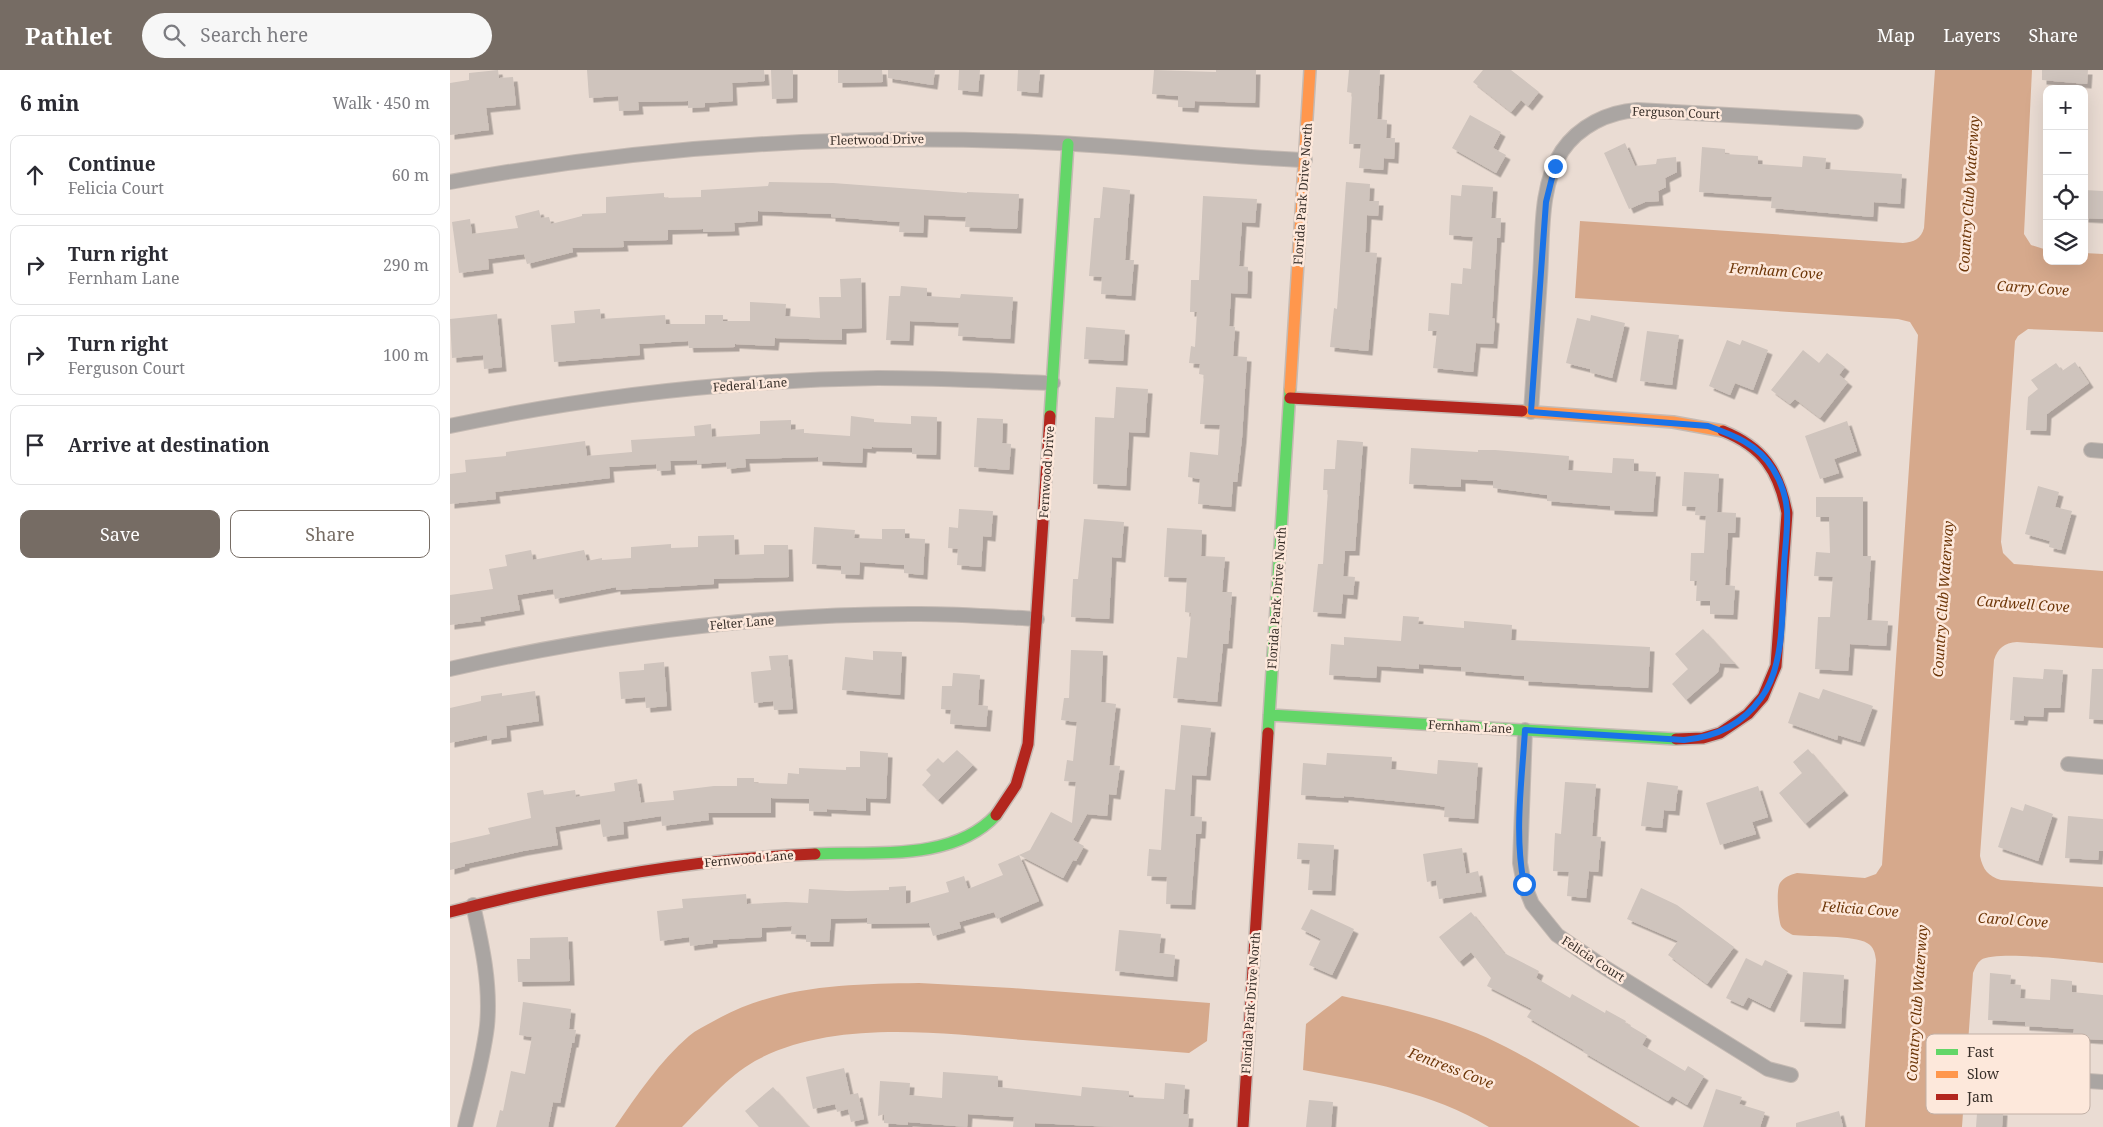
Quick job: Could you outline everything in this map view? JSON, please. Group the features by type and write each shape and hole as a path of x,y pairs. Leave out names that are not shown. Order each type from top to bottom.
{"street":[{"name":"Florida Park Drive North","path":"1243,1127 1306,160 1310,70"},
{"name":"Ferguson Court","path":"1531,412 1546,202 1549,183 1562,152 1589,124 1615,113 1648,110 1856,122"},
{"name":"Fleetwood Drive","path":"450,182 610,157 772,143 893,139 1010,141 1306,160"},
{"name":"Fernwood Drive","path":"1010,797 1020,779 1026,758 1068,144"},
{"name":"Federal Lane","path":"450,426 590,402 732,386 879,378 1052,383"},
{"name":"Fernham Lane","path":"1269,715 1684,740 1703,738 1720,733 1734,725 1748,714 1763,697 1776,666 1780,630 1787,513 1780,481 1772,467 1750,444 1726,432 1708,426 1531,412 1290,398"},
{"name":"Felter Lane","path":"450,669 531,651 605,638 758,621 838,616 921,614 1037,619"},
{"name":"Felicia Court","path":"1525,730 1520,863 1532,904 1542,918 1557,936 1604,967 1768,1069 1791,1075"},
{"path":"2068,764 2103,767"},
{"name":"Fernwood Lane","path":"473,905 603,877 698,864 792,854 912,850 943,846 969,836 980,829 996,816 1010,797"},
{"path":"450,912 473,905 486,973 488,1006 484,1047 465,1127"},
{"path":"2090,1081 2103,1082"}],"water":[{"path":"1935,70 2032,70 2024,234 2031,245 2043,249 2043,265 2088,265 2088,253 2103,254 2103,332 2028,329 2018,336 2015,341 2001,542 2003,553 2014,564 2103,571 2103,648 2017,642 2005,645 1997,652 1994,660 1980,856 1987,872 2001,880 2103,887 2103,963 2020,956 1990,957 1981,960 1973,973 1969,1034 1926,1034 1926,1114 1963,1114 1962,1127 1865,1127 1876,960 1874,950 1861,940 1793,935 1788,932 1782,927 1780,922 1778,891 1783,879 1797,873 1865,878 1876,874 1882,865 1918,335 1910,322 1898,319 1575,298 1580,221 1903,243 1914,241 1921,235 1924,228"},
{"path":"919,983 1210,1003 1207,1041 1189,1053 922,1032 851,1034 818,1039 785,1048 755,1061 726,1083 682,1127 615,1127 649,1079 678,1046 698,1030 736,1010 761,1000 812,989 865,984"},
{"name":"Fentress Cove","path":"1342,996 1426,1016 1467,1029 1540,1065 1640,1127 1489,1127 1445,1105 1422,1097 1375,1084 1303,1070 1306,1024"}],"building":[{"path":"498,70 499,78 513,77 516,105 486,108 489,130 450,135 450,83 469,80 469,73"},
{"path":"587,70 764,70 765,81 732,83 733,101 705,103 705,107 688,108 688,101 638,102 639,110 619,111 618,96 589,98"},
{"path":"771,70 793,70 793,98 772,99"},
{"path":"838,70 882,70 883,82 838,83"},
{"path":"888,70 935,70 933,85 888,78"},
{"path":"959,70 980,70 978,92 958,90"},
{"path":"1018,70 1040,70 1038,93 1017,91"},
{"path":"1154,70 1216,72 1216,70 1256,70 1255,103 1195,101 1194,108 1178,107 1178,96 1152,94"},
{"path":"1349,70 1380,70 1377,119 1387,120 1386,138 1395,138 1394,159 1384,158 1383,170 1359,168 1361,144 1349,144 1352,93 1347,92"},
{"path":"1483,70 1511,70 1539,92 1528,106 1521,100 1511,112 1473,82"},
{"path":"2042,70 2088,70 2087,84 2042,80"},
{"path":"1470,115 1501,132 1493,148 1506,155 1496,173 1452,148"},
{"path":"1625,143 1635,166 1656,164 1657,159 1676,157 1677,172 1665,178 1666,187 1658,191 1659,201 1645,202 1629,209 1604,153"},
{"path":"1702,147 1725,149 1725,154 1758,156 1758,164 1802,167 1803,156 1826,158 1825,169 1902,174 1900,204 1874,202 1873,217 1771,208 1772,197 1699,192"},
{"path":"769,182 833,183 967,193 1019,194 1017,229 965,227 966,217 924,215 923,233 899,232 900,222 831,217 831,214 758,211 758,221 734,223 735,231 703,232 703,229 668,230 668,240 623,241 624,247 572,248 573,252 527,264 524,254 488,259 489,269 459,273 452,222 470,219 472,234 518,228 515,216 539,210 541,218 549,217 551,224 582,216 582,214 606,213 606,197 664,193 664,198 701,197 701,190 768,186"},
{"path":"1346,182 1370,184 1369,201 1379,201 1378,216 1367,215 1365,252 1377,253 1368,351 1330,347 1334,308 1337,309"},
{"path":"1462,185 1493,187 1491,218 1501,218 1500,238 1497,238 1492,318 1495,319 1493,344 1476,343 1473,372 1433,368 1437,331 1428,331 1429,313 1449,315 1451,283 1462,284 1463,268 1471,269 1473,237 1449,235 1451,195 1461,196"},
{"path":"1103,187 1130,190 1125,260 1134,260 1131,296 1101,294 1102,277 1089,276 1094,218 1100,218"},
{"path":"2088,190 2103,191 2103,219 2088,218"},
{"path":"1203,196 1257,199 1255,223 1242,222 1239,266 1248,267 1247,294 1231,293 1229,326 1235,327 1233,356 1247,357 1242,438 1237,482 1233,482 1231,507 1198,504 1200,479 1188,477 1190,452 1218,455 1220,425 1200,424 1204,375 1199,374 1200,364 1189,363 1191,346 1195,347 1197,312 1190,312 1191,280 1199,280"},
{"path":"861,278 862,328 842,329 842,340 775,338 774,346 735,344 735,347 689,348 688,341 639,344 640,355 554,362 551,325 575,323 574,311 600,309 601,319 665,315 666,324 705,324 705,315 723,315 723,321 750,321 750,302 786,304 785,316 820,318 819,297 841,297 840,279"},
{"path":"901,286 927,288 927,296 960,298 961,294 1013,297 1010,339 958,336 959,323 910,321 909,341 886,340 889,296 900,296"},
{"path":"497,314 502,367 484,369 483,355 452,358 450,319"},
{"path":"1591,315 1625,323 1612,378 1590,372 1590,369 1566,363 1577,318 1590,321"},
{"path":"1086,327 1125,330 1123,361 1084,359"},
{"path":"1647,331 1679,335 1672,385 1640,381"},
{"path":"1727,340 1740,345 1742,340 1768,350 1753,390 1735,383 1730,395 1709,386"},
{"path":"1803,350 1819,363 1827,353 1845,367 1839,375 1848,382 1820,418 1795,399 1790,404 1771,390"},
{"path":"2075,362 2089,383 2047,414 2046,431 2026,430 2028,397 2038,389 2031,380 2056,363 2062,371"},
{"path":"1116,387 1148,389 1145,433 1129,432 1126,486 1093,484 1095,417 1114,418"},
{"path":"851,416 874,419 874,422 911,424 911,416 937,417 936,455 912,454 912,448 872,447 871,449 863,448 862,463 818,461 818,457 745,459 746,467 727,469 726,462 697,464 697,460 670,461 671,470 657,471 656,464 609,467 610,478 495,492 496,499 450,504 450,474 466,472 465,460 506,456 506,452 585,441 587,456 632,452 631,440 695,436 694,426 711,424 712,437 760,434 760,421 791,420 791,430 804,429 804,433 850,436"},
{"path":"977,418 1003,419 1002,443 1011,444 1009,470 974,467"},
{"path":"1847,421 1857,451 1834,459 1839,473 1820,479 1805,436"},
{"path":"1337,440 1363,442 1355,551 1345,551 1343,576 1355,577 1353,595 1343,594 1341,614 1313,612 1318,564 1323,564 1328,490 1323,490 1324,469 1335,469"},
{"path":"1411,448 1478,452 1478,450 1495,450 1569,456 1568,470 1612,473 1613,458 1634,459 1634,471 1656,472 1653,512 1610,510 1610,506 1547,501 1547,495 1493,488 1493,481 1461,479 1461,487 1409,484"},
{"path":"1684,472 1719,474 1717,512 1736,513 1735,533 1728,533 1725,585 1735,586 1733,615 1710,614 1710,601 1696,601 1697,581 1690,581 1691,553 1704,553 1706,516 1695,515 1696,507 1682,506"},
{"path":"2038,486 2059,492 2055,507 2072,511 2061,550 2049,547 2050,541 2025,534"},
{"path":"1816,497 1863,497 1863,556 1871,556 1867,620 1888,621 1886,646 1850,644 1848,671 1815,669 1818,617 1830,617 1833,577 1814,576 1816,552 1830,553 1829,517 1816,517"},
{"path":"959,509 993,511 991,537 983,536 981,567 957,565 958,549 948,548 949,527 958,528"},
{"path":"1084,519 1124,522 1121,558 1112,557 1109,619 1071,617 1073,579 1078,579"},
{"path":"814,527 855,530 854,538 882,539 882,529 905,529 905,538 925,539 923,575 904,573 904,565 860,562 859,575 841,574 841,566 812,564"},
{"path":"1167,528 1202,530 1201,556 1225,557 1222,592 1232,592 1228,644 1223,644 1217,702 1173,698 1177,657 1187,658 1191,613 1185,612 1187,578 1164,577"},
{"path":"734,535 735,555 764,554 764,545 788,545 789,577 714,579 714,584 616,590 616,587 555,599 553,589 517,595 520,610 480,617 481,621 450,625 450,595 493,589 489,569 507,566 505,555 531,550 533,560 584,550 587,561 602,558 602,560 631,558 631,547 671,544 671,548 698,547 698,536"},
{"path":"1403,616 1419,617 1418,624 1464,628 1464,621 1512,625 1511,640 1650,647 1648,688 1524,681 1524,676 1461,671 1461,667 1419,664 1419,669 1377,666 1376,678 1329,675 1331,644 1344,645 1344,637 1401,641"},
{"path":"1703,629 1735,664 1720,663 1718,672 1686,700 1672,684 1688,669 1675,654"},
{"path":"1071,650 1103,651 1101,702 1116,704 1109,765 1120,766 1116,795 1109,794 1107,816 1087,814 1073,840 1084,846 1076,861 1073,860 1063,878 1019,855 1030,850 1051,812 1072,823 1076,782 1064,781 1067,760 1073,761 1077,722 1061,720 1064,698 1069,698"},
{"path":"873,651 902,652 900,695 842,690 845,657 873,660"},
{"path":"788,655 793,709 774,710 773,701 754,703 751,672 771,670 769,656"},
{"path":"664,662 667,706 646,708 645,697 621,699 619,672 644,670 644,664"},
{"path":"2044,669 2063,670 2060,708 2044,708 2043,717 2024,716 2023,721 2010,720 2013,677 2043,679"},
{"path":"2092,669 2103,669 2103,720 2089,719"},
{"path":"953,673 980,675 978,705 988,706 986,727 950,724 951,710 941,709 942,686 952,686"},
{"path":"1823,689 1873,706 1860,742 1838,735 1837,740 1788,723 1799,692 1819,699"},
{"path":"535,691 539,721 506,726 507,737 487,740 487,735 450,743 450,708 481,701 481,696 502,693 502,696"},
{"path":"1181,725 1211,728 1206,776 1192,775 1190,816 1202,817 1201,834 1196,834 1191,905 1166,904 1167,877 1147,876 1149,849 1161,850 1165,789 1175,790"},
{"path":"1808,749 1844,791 1805,824 1779,793 1802,773 1793,762"},
{"path":"957,750 973,765 938,800 922,785 931,775 926,770 938,758 943,763"},
{"path":"860,751 888,753 886,799 866,798 866,811 827,809 827,812 809,811 809,799 771,798 771,813 708,813 709,820 662,826 661,816 623,822 624,834 603,837 600,819 555,827 558,845 465,864 465,866 450,870 450,843 490,834 488,828 531,818 527,793 543,790 544,795 575,790 576,797 615,791 614,783 637,779 641,803 674,800 673,791 714,786 737,786 737,778 754,778 754,783 787,784 788,773 799,774 799,768 846,770 846,767 860,767"},
{"path":"1327,753 1392,757 1391,769 1437,774 1438,760 1478,763 1474,819 1444,817 1445,807 1435,805 1344,796 1344,798 1301,795 1303,763 1326,765"},
{"path":"1565,782 1596,784 1592,836 1601,837 1598,872 1589,871 1586,898 1567,896 1569,872 1553,871 1555,833 1561,834"},
{"path":"1647,782 1678,786 1675,811 1664,810 1662,828 1641,826"},
{"path":"1758,786 1768,817 1752,822 1756,834 1720,845 1706,803"},
{"path":"2025,804 2053,814 2038,861 1998,847 2011,807 2023,811"},
{"path":"2068,816 2103,819 2103,851 2099,851 2098,860 2065,858"},
{"path":"1298,843 1334,845 1331,891 1308,890 1310,860 1297,859"},
{"path":"1462,848 1466,874 1478,871 1482,892 1439,899 1436,880 1427,882 1423,854"},
{"path":"1019,855 1039,901 997,919 994,912 959,922 961,928 933,936 929,923 867,924 867,918 831,919 829,942 806,942 806,935 791,934 792,926 762,928 762,937 713,940 713,943 690,946 689,937 660,941 657,911 683,908 682,899 746,894 747,904 808,903 809,889 847,891 889,890 889,887 906,886 906,904 949,892 946,882 964,876 968,889 1003,875 998,864"},
{"path":"1641,888 1677,905 1734,947 1707,984 1668,955 1678,941 1627,919"},
{"path":"1311,909 1354,929 1332,975 1309,965 1321,939 1301,929"},
{"path":"1471,912 1504,953 1539,971 1536,978 1570,998 1572,994 1605,1013 1606,1010 1626,1021 1625,1023 1647,1036 1642,1045 1685,1071 1688,1066 1704,1076 1687,1105 1672,1096 1668,1101 1527,1017 1532,1009 1487,986 1491,978 1471,952 1459,962 1439,937"},
{"path":"1119,930 1161,934 1159,953 1175,955 1173,977 1115,971"},
{"path":"568,937 570,981 518,982 517,959 530,959 530,938"},
{"path":"1746,958 1762,966 1765,960 1788,971 1770,1008 1748,997 1743,1006 1726,998"},
{"path":"1803,972 1844,975 1841,1024 1800,1022"},
{"path":"1990,973 2011,975 2010,984 2021,985 2020,998 2050,1000 2051,979 2072,981 2072,992 2103,995 2103,1040 2090,1039 2090,1034 2073,1034 2074,1029 2025,1026 2025,1022 1988,1020"},
{"path":"523,1002 571,1009 569,1029 576,1030 574,1043 572,1043 560,1103 553,1102 548,1127 496,1127 500,1110 503,1111 511,1071 525,1074 532,1037 519,1035"},
{"path":"844,1068 850,1095 858,1093 864,1119 851,1122 848,1109 837,1112 835,1104 813,1109 806,1077"},
{"path":"943,1072 998,1076 998,1087 1081,1096 1082,1087 1129,1091 1129,1097 1164,1099 1165,1083 1185,1085 1183,1114 1189,1114 1188,1127 1113,1127 1035,1123 1035,1127 1013,1127 1014,1117 968,1114 967,1127 908,1122 908,1125 884,1123 884,1114 878,1116 880,1081 910,1083 909,1095 942,1098"},
{"path":"773,1087 809,1127 759,1127 745,1111"},
{"path":"1716,1089 1742,1097 1739,1104 1765,1112 1760,1127 1703,1127"},
{"path":"1309,1100 1333,1102 1331,1127 1306,1127"},
{"path":"1839,1111 1843,1127 1796,1127 1796,1123"},
{"path":"1977,1114 2003,1114 2002,1127 1976,1127"}],"traffic: fast":[{"path":"1050,416 1068,144"},
{"path":"1268,733 1290,390"},
{"path":"1269,715 1676,739"},
{"path":"815,854 886,853 935,847 958,840 978,830 996,815"}],"traffic: slow":[{"path":"1290,390 1310,70"},
{"path":"1522,411 1673,422 1723,431"}],"traffic: jam":[{"path":"1290,398 1522,411"},
{"path":"996,815 1016,785 1028,744 1050,416"},
{"path":"1676,739 1703,738 1720,733 1748,714 1763,697 1776,666 1787,513 1784,498 1774,473 1759,453 1737,437 1723,431"},
{"path":"1243,1127 1268,733"},
{"path":"450,912 585,881 631,873 723,861 815,854"}],"route":[{"path":"1524,884 1520,863 1519,841 1525,730 1684,740 1703,738 1720,733 1748,714 1763,697 1776,666 1787,513 1780,481 1772,467 1750,444 1726,432 1708,426 1531,412 1546,202 1549,183 1555,166"}],"water label":[{"name":"Country Club Waterway","path":"1969,194"},
{"name":"Fernham Cove","path":"1776,271"},
{"name":"Carry Cove","path":"2033,288"},
{"name":"Country Club Waterway","path":"1943,599"},
{"name":"Cardwell Cove","path":"2023,604"},
{"name":"Felicia Cove","path":"1860,909"},
{"name":"Carol Cove","path":"2013,920"},
{"name":"Country Club Waterway","path":"1917,1003"}]}
